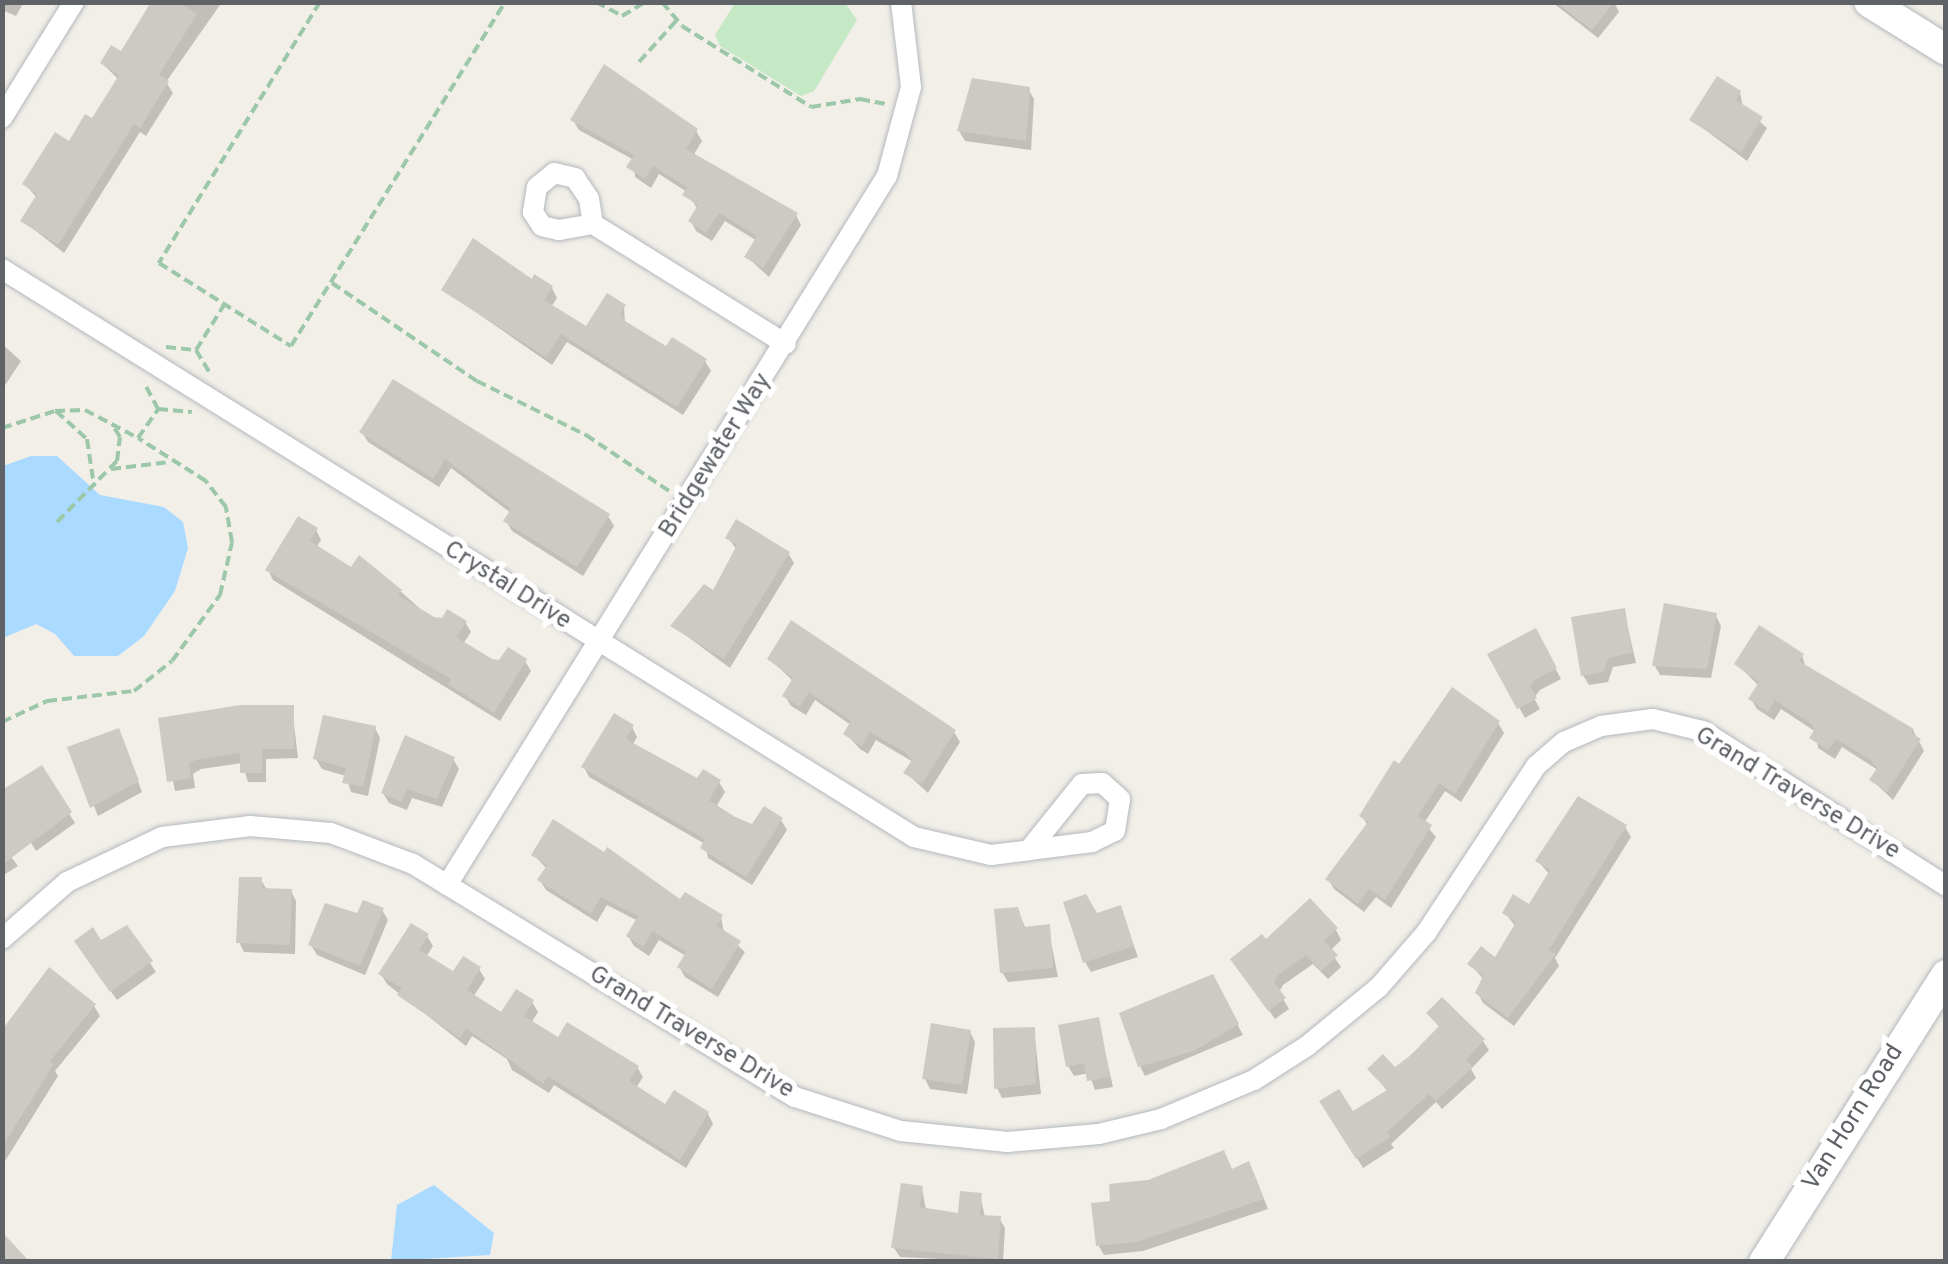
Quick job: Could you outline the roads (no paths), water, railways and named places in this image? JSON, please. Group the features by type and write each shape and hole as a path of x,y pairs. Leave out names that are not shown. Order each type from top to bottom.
{"street":[{"path":"2,118 74,2"},
{"name":"Bridgewater Way","path":"447,885 888,176 908,109 912,68 900,2"},
{"path":"1869,2 1946,50"},
{"path":"593,224 786,344"},
{"name":"Crystal Drive","path":"2,270 914,836 991,855 1028,850 1108,837 1122,821 1120,799 1102,783 1082,784 1028,850"},
{"name":"Grand Traverse Drive","path":"2,938 53,892 95,865 162,838 223,827 331,833 392,854 447,885 795,1096 901,1131 1007,1142 1099,1134 1158,1120 1254,1080 1308,1046 1379,987 1426,933 1536,766 1576,735 1619,721 1653,720 1703,731 1946,886"},
{"name":"Van Horn Road","path":"1764,1262 1946,975"}],"water":[{"path":"31,456 57,456 100,495 164,507 183,522 188,548 175,591 144,636 118,656 74,656 55,634 36,624 3,638 3,466"},
{"path":"434,1185 494,1233 490,1255 391,1261 397,1205"}]}
